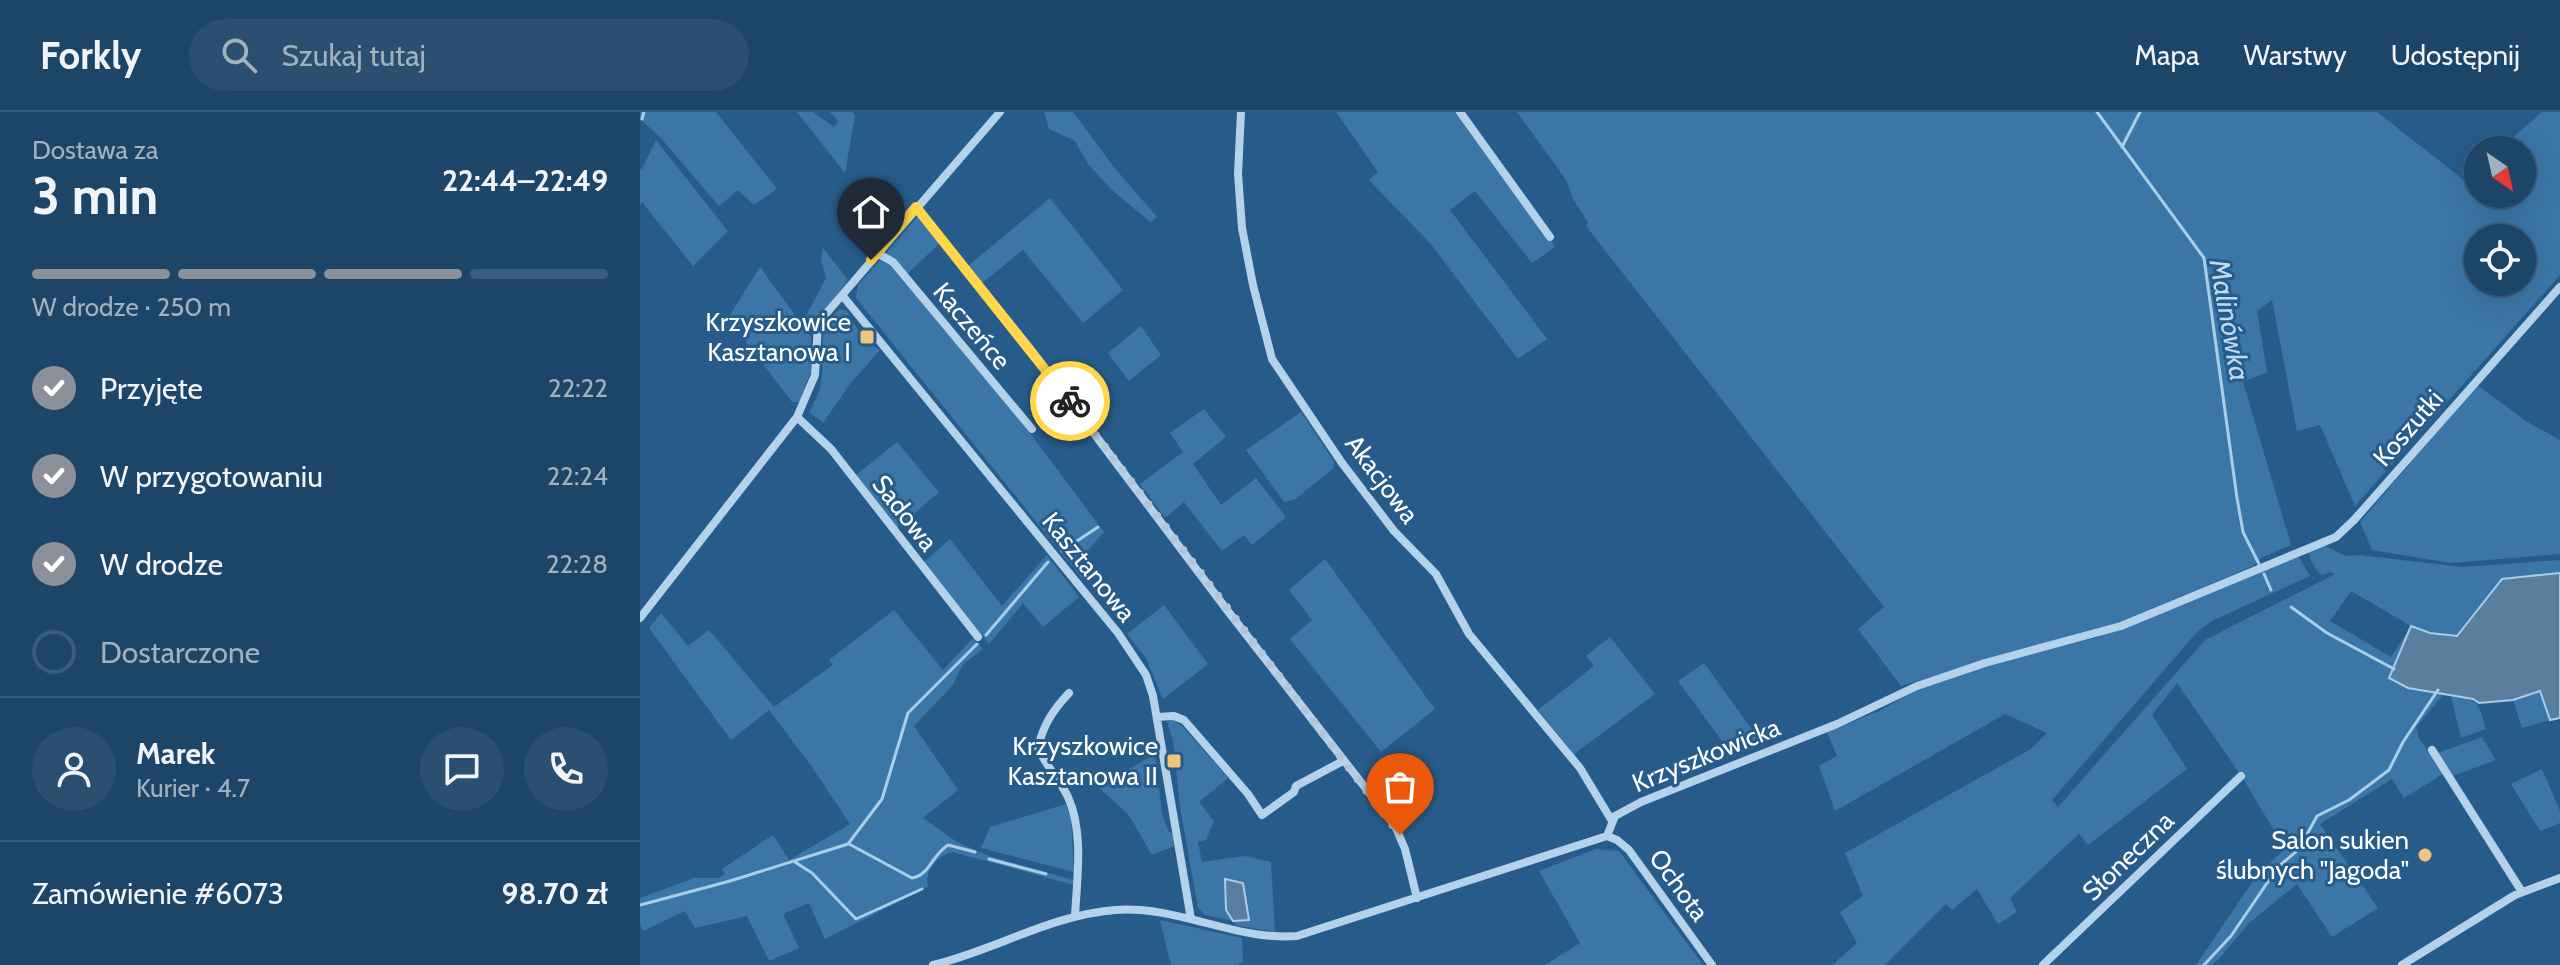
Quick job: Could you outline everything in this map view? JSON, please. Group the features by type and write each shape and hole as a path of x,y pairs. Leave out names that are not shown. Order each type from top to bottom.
{"street":[{"path":"640,618 797,417 815,375 818,323 1000,112"},
{"name":"Akacjowa","path":"1241,112 1238,174 1242,228 1272,359 1343,465 1394,531 1436,574 1469,634 1580,768 1612,821"},
{"path":"1460,112 1550,237"},
{"name":"Kaczeńce","path":"916,207 1028,346 1395,826 1405,849 1417,898"},
{"name":"Kaczeńce","path":"877,253 893,262 1032,429"},
{"name":"Koszutki","path":"2265,565 2342,532 2560,287"},
{"name":"Kasztanowa","path":"842,295 1118,633 1146,675 1157,717 1191,919"},
{"name":"Sadowa","path":"797,417 831,449 978,637"},
{"name":"Krzyszkowicka","path":"1607,836 1612,821 1623,811 1667,790 1870,710 1917,686 1985,663 2094,635 2265,565"},
{"path":"1069,693 1042,729 1038,748 1067,796 1075,816 1075,916"},
{"path":"1157,717 1174,716 1184,720 1248,794 1262,815 1294,792 1296,786 1343,761"},
{"path":"2432,750 2522,892"},
{"name":"Słoneczna","path":"2043,965 2241,776"},
{"path":"933,965 961,958 1075,916 1117,909 1164,913 1260,935 1297,936 1607,836"},
{"name":"Ochota","path":"1607,836 1629,850 1712,965"},
{"path":"2402,965 2522,892 2560,878"}],"shaded area":[{"path":"640,112 716,112 777,189 754,205 738,190 719,206 660,137 640,119"},
{"path":"797,112 813,112 834,127 838,121 830,112 853,112 855,116 845,173"},
{"path":"1044,112 1073,112 1113,166 1157,217 1150,222 1111,189 1088,164 1075,141 1049,129"},
{"path":"1336,112 1458,112 1555,247 1532,263 1475,191 1450,210 1547,339 1518,359 1430,243 1369,180 1378,172"},
{"path":"1517,112 2377,112 2464,180 2464,208 2536,208 2536,136 2515,136 2542,112 2560,112 2560,275 2355,506 2320,425 2297,431 2272,300 2257,311 2267,372 2243,382 2291,545 2261,558 2253,566 2101,630 2017,650 1901,686 1858,629 1884,607 1586,226 1588,222 1573,199 1566,180"},
{"path":"656,140 728,231 693,266 642,202 640,206 640,169"},
{"path":"1050,198 1123,290 1083,323 1023,250 982,283 968,266"},
{"path":"919,215 941,242 906,275 886,253"},
{"path":"823,248 848,280 812,327 805,318 826,278 821,261"},
{"path":"881,259 891,264 1021,421 1104,532 1081,558 1090,573 1084,581 856,298 858,285"},
{"path":"760,267 811,337 811,371 799,402 792,402 728,318"},
{"path":"840,309 847,311 861,334 880,350 850,384 823,423 809,412 820,386 824,334 832,317"},
{"path":"1141,326 1161,355 1129,381 1108,353"},
{"path":"2477,385 2526,421 2560,440 2560,554 2451,563 2372,550 2360,522"},
{"path":"1204,409 1226,437 1193,464 1221,505 1256,478 1286,517 1252,545 1244,535 1222,551 1184,502 1165,518 1140,484 1183,452 1170,433"},
{"path":"1301,412 1335,463 1333,469 1294,500 1284,502 1246,450"},
{"path":"897,442 939,492 896,529 856,475"},
{"path":"950,539 1002,606 1047,555 1079,597 1043,627 1023,603 989,644 923,563"},
{"path":"2325,546 2346,556 2463,567 2560,560 2560,573 2502,579 2458,636 2430,633 2411,626 2405,644 2429,691 2443,695 2416,727 2419,738 2443,774 2404,798 2392,779 2320,824 2378,908 2332,937 2297,884 2249,923 2212,965 2196,965 2257,875 2285,849 2242,777 2177,683 2152,715 2187,769 2088,845 2079,834 2010,898 2017,912 1998,924 1977,889 1952,910 1946,904 1885,965 1832,965 1857,943 1840,912 1863,896 1845,853 2031,749 2047,733 2005,714 1835,811 1819,766 1837,756 1827,732 1879,711 1918,689 1986,666 2098,637 2298,556 2310,576 2212,621 2197,632 2052,800 2058,807 2205,640 2335,574 2322,575 2313,565 2309,552","holes":["2351,591 2411,626 2391,657 2330,621"]},
{"path":"1325,559 1435,709 1381,752 1290,639 1312,620 1289,590"},
{"path":"2560,573 2560,718 2550,720 2540,691 2513,700 2479,703 2473,699 2408,688 2389,678 2411,626 2430,633 2457,636 2502,579"},
{"path":"1164,605 1208,664 1163,699 1146,658 1127,634"},
{"path":"894,610 943,670 973,638 983,649 963,664 952,686 914,726 958,790 923,818 957,842 989,856 1073,880 1074,885 953,852 933,864 928,875 928,887 825,939 809,903 783,914 799,948 769,961 747,916 695,928 685,911 643,931 640,898 694,878 719,878 725,874 722,869 773,835 789,860 850,824 769,710 731,740 649,628 661,613 688,646 709,630 774,707 833,665 829,660"},
{"path":"1610,637 1655,694 1574,754 1538,710 1594,666 1586,656"},
{"path":"1704,663 1763,745 1733,756 1678,681"},
{"path":"2541,691 2550,720 2522,728 2513,700"},
{"path":"2451,696 2473,701 2486,729 2461,738"},
{"path":"1174,720 1228,778 1199,802 1214,821 1206,840 1198,842 1202,862 1245,856 1271,862 1275,932 1235,925 1233,921 1205,915 1198,908 1180,807 1173,740 1167,722"},
{"path":"2482,737 2496,760 2453,776 2438,753"},
{"path":"1155,754 1162,814 1172,833 1174,846 1152,855 1128,814 1098,787"},
{"path":"2542,769 2560,811 2560,823 2540,831 2511,784"},
{"path":"1066,804 1071,818 1074,872 981,848 990,827"},
{"path":"1596,849 1619,851 1703,965 1545,965 1580,943 1539,871"},
{"path":"1225,879 1243,883 1249,920 1233,921 1226,910"},
{"path":"1160,920 1242,938 1243,962 1238,965 1171,965"}],"waterway":[{"path":"642,119 644,112"},
{"name":"Malinówka","path":"2097,112 2204,258 2243,532 2259,564"},
{"path":"2122,147 2140,112"},
{"path":"1062,551 1098,527"},
{"path":"986,635 1048,562"},
{"name":"Malinówka","path":"2264,574 2271,590"},
{"name":"Malinówka","path":"2291,607 2327,633 2394,669"},
{"path":"640,905 848,844 882,799 908,713 977,644"},
{"path":"2204,965 2231,936 2278,867 2299,849 2317,816 2349,800 2389,770 2403,742 2438,690"},
{"path":"849,844 912,878 923,873 948,845 975,852"},
{"path":"989,859 1046,874"},
{"path":"795,862 812,873 856,919 922,889"}],"way so far":[{"path":"1070,401 1400,835"}],"place":[{"name":"Krzyszkowice Kasztanowa I","path":"867,337"},
{"name":"Krzyszkowice Kasztanowa II","path":"1174,761"},
{"name":"Salon sukien ślubnych \"Jagoda\"","path":"2425,855"}],"route":[{"path":"871,260 916,207 1070,401"}]}
